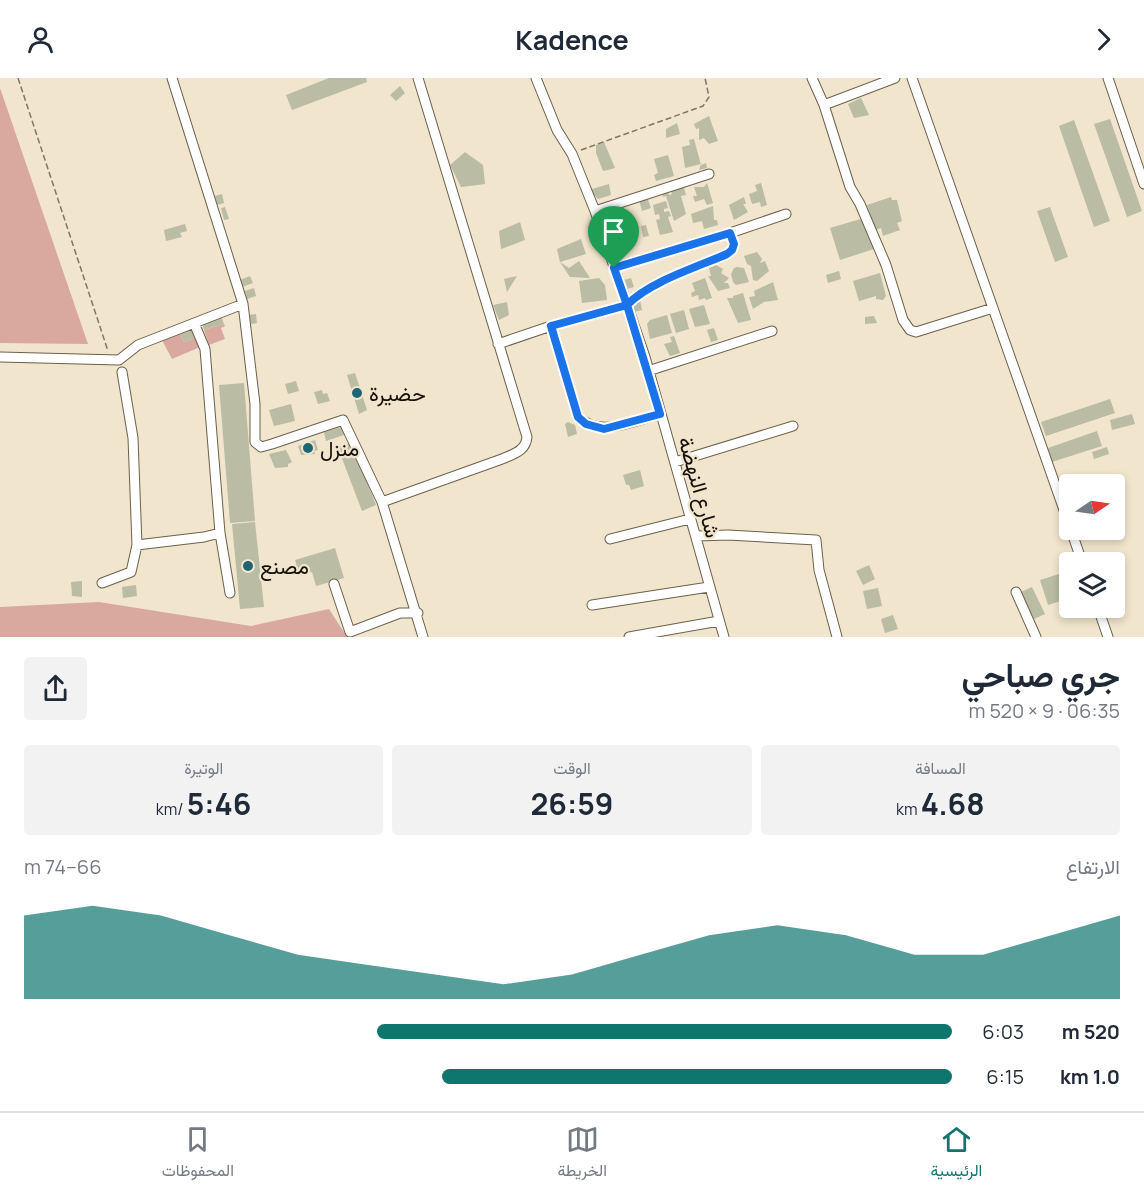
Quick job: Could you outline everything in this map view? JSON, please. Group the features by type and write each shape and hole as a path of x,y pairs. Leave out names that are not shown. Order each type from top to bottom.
{"street":[{"path":"172,78 243,304 255,404 255,442 261,447 343,420 382,502 423,637"},
{"path":"382,502 502,459 525,446 525,431 418,78"},
{"name":"شارع النهضة","path":"536,78 557,130 572,154 595,211 627,305 675,462 724,637"},
{"path":"812,78 824,105 850,187 860,204 886,265 903,320 910,330 916,332 993,308"},
{"path":"824,105 895,78"},
{"path":"912,78 1059,497"},
{"path":"1108,78 1144,184"},
{"path":"595,211 709,174"},
{"path":"614,268 786,214"},
{"path":"498,344 551,326 627,305 633,298 732,250 734,244 730,233"},
{"path":"0,357 111,360 124,358 138,345 243,304"},
{"path":"194,323 206,349 220,533 230,593"},
{"path":"551,326 578,417 586,424 604,429 660,414"},
{"path":"648,371 772,331"},
{"path":"102,583 131,572 137,545 133,438 122,372"},
{"path":"675,462 793,426"},
{"path":"610,539 690,519"},
{"path":"137,545 220,533"},
{"path":"696,536 728,535 816,540 819,570 837,637"},
{"path":"334,584 350,632 400,613 417,613"},
{"path":"592,605 709,587"},
{"path":"1016,592 1035,637"},
{"path":"1101,618 1108,637"},
{"path":"629,637 719,621"}],"path":[{"path":"18,78 111,360"},
{"path":"572,154 703,106 709,97 705,78"}],"shaded area":[{"path":"0,88 88,344 0,343"},
{"path":"224,324 225,326 221,328 225,339 209,345 204,330"},
{"path":"179,332 184,342 198,337 200,347 172,359 162,340"},
{"path":"99,602 251,626 329,609 347,637 0,637 0,607"}],"building":[{"path":"329,78 366,78 367,82 292,110 286,95"},
{"path":"400,86 405,93 396,101 390,95"},
{"path":"861,98 869,115 854,118 848,104"},
{"path":"709,116 718,141 709,144 704,138 699,140 699,128 696,129 694,124"},
{"path":"1110,119 1142,211 1127,217 1094,124"},
{"path":"1074,120 1110,221 1094,227 1059,126"},
{"path":"677,123 680,134 666,138 666,129"},
{"path":"694,139 701,164 685,168 682,147 690,145 689,140"},
{"path":"604,142 615,168 603,171 596,153 596,145"},
{"path":"465,152 483,165 485,184 461,187 450,165"},
{"path":"668,155 674,176 656,181 654,175 658,173 654,159"},
{"path":"706,163 707,168 699,170 701,164"},
{"path":"707,183 713,203 707,205 704,199 695,202 693,196 697,196 694,187 704,187"},
{"path":"761,183 767,205 761,207 760,202 752,204 749,194 757,191 755,185"},
{"path":"609,184 611,195 598,199 593,194 592,189"},
{"path":"683,184 686,195 681,196 686,214 674,221 666,196 663,197 662,192 668,191 669,195 672,194 670,188"},
{"path":"222,194 224,203 217,205 215,196"},
{"path":"647,197 651,208 642,211 639,200"},
{"path":"744,197 746,204 743,204 748,212 734,220 729,205"},
{"path":"891,197 892,200 897,200 902,221 897,223 900,230 883,236 881,228 875,230 867,205"},
{"path":"666,201 668,208 664,209 664,212 669,211 671,216 668,217 673,232 660,235 656,220 660,219 659,214 655,215 653,205"},
{"path":"713,206 714,220 717,220 718,225 704,229 702,221 693,223 691,214"},
{"path":"225,207 229,219 224,220 221,208"},
{"path":"1050,207 1068,257 1055,262 1037,211"},
{"path":"864,218 874,249 840,260 830,228"},
{"path":"520,222 525,240 501,249 499,231"},
{"path":"185,224 187,231 180,233 182,237 166,241 164,230"},
{"path":"646,225 649,236 643,237 641,226"},
{"path":"615,234 617,244 612,246 608,235"},
{"path":"581,239 586,254 560,262 557,249"},
{"path":"757,252 762,259 760,263 765,261 769,271 757,281 753,280 751,266 747,264 744,256"},
{"path":"579,261 590,278 570,277 560,262 569,268"},
{"path":"716,265 723,269 721,273 729,278 724,283 728,283 730,288 718,291 708,276 711,276 709,268"},
{"path":"737,267 744,268 749,282 736,285 733,282 731,274"},
{"path":"839,271 841,279 828,283 826,275"},
{"path":"880,273 886,296 883,300 876,299 876,296 859,301 853,281"},
{"path":"250,276 253,283 242,287 240,280"},
{"path":"517,276 507,292 504,279"},
{"path":"599,278 605,285 607,300 582,303 579,281"},
{"path":"631,278 634,287 627,289 624,280"},
{"path":"705,278 712,298 699,300 698,295 692,297 691,293 695,291 692,283"},
{"path":"773,282 778,300 764,302 753,309 749,297 755,296 754,291"},
{"path":"254,288 256,296 247,299 245,291"},
{"path":"743,293 751,320 738,323 727,298"},
{"path":"640,300 642,310 634,312 632,307 635,301"},
{"path":"507,302 509,315 499,320 493,305"},
{"path":"704,305 710,324 695,327 689,309"},
{"path":"684,310 689,329 676,333 670,314"},
{"path":"256,314 257,323 251,324 249,315"},
{"path":"667,315 672,333 650,339 647,324 650,320"},
{"path":"221,316 224,324 204,330 202,323"},
{"path":"874,316 877,323 865,324 865,317"},
{"path":"193,326 198,337 184,342 179,332"},
{"path":"714,328 718,340 711,342 707,330"},
{"path":"674,336 680,353 670,356 664,344 672,342 670,337"},
{"name":"حضيرة","path":"355,373 367,410 359,414 347,375"},
{"path":"296,381 299,391 288,394 285,384"},
{"path":"244,383 255,521 230,523 219,385"},
{"name":"منزل","path":"322,390 323,394 327,393 330,401 318,404 314,392"},
{"path":"1110,399 1115,413 1046,436 1041,422"},
{"path":"291,404 295,421 274,426 269,410"},
{"path":"1132,414 1135,424 1112,430 1110,420"},
{"path":"568,422 575,425 577,434 568,437 565,424"},
{"name":"منزل","path":"341,427 344,435 326,441 324,432"},
{"path":"1097,431 1102,446 1052,462 1048,448"},
{"name":"منزل","path":"315,440 318,450 314,451 315,454 301,455 298,446"},
{"path":"351,443 376,505 362,511 338,448"},
{"path":"1107,447 1109,454 1094,459 1092,452"},
{"name":"منزل","path":"286,450 292,462 288,464 288,467 275,468 269,454"},
{"path":"640,470 644,486 631,490 629,485 626,485 623,475"},
{"name":"مصنع","path":"255,522 264,607 240,609 232,524"},
{"path":"335,548 344,578 316,586 312,572 300,576 295,560"},
{"path":"869,565 875,579 863,585 856,571"},
{"path":"1059,574 1059,602 1048,605 1040,580"},
{"path":"82,581 82,597 72,596 71,582"},
{"path":"136,585 137,596 123,598 122,587"},
{"path":"1032,587 1045,614 1034,619 1021,592"},
{"path":"878,588 882,606 867,609 863,591"},
{"path":"893,615 898,629 885,633 881,619"}],"place":[{"name":"حضيرة","path":"357,393"},
{"name":"منزل","path":"308,448"},
{"name":"مصنع","path":"248,566"}],"route":[{"path":"614,268 627,305 551,326 578,417 586,424 604,429 660,414 645,357 627,305 633,298 677,275 727,254 732,250 734,239 730,233 614,268"}]}
